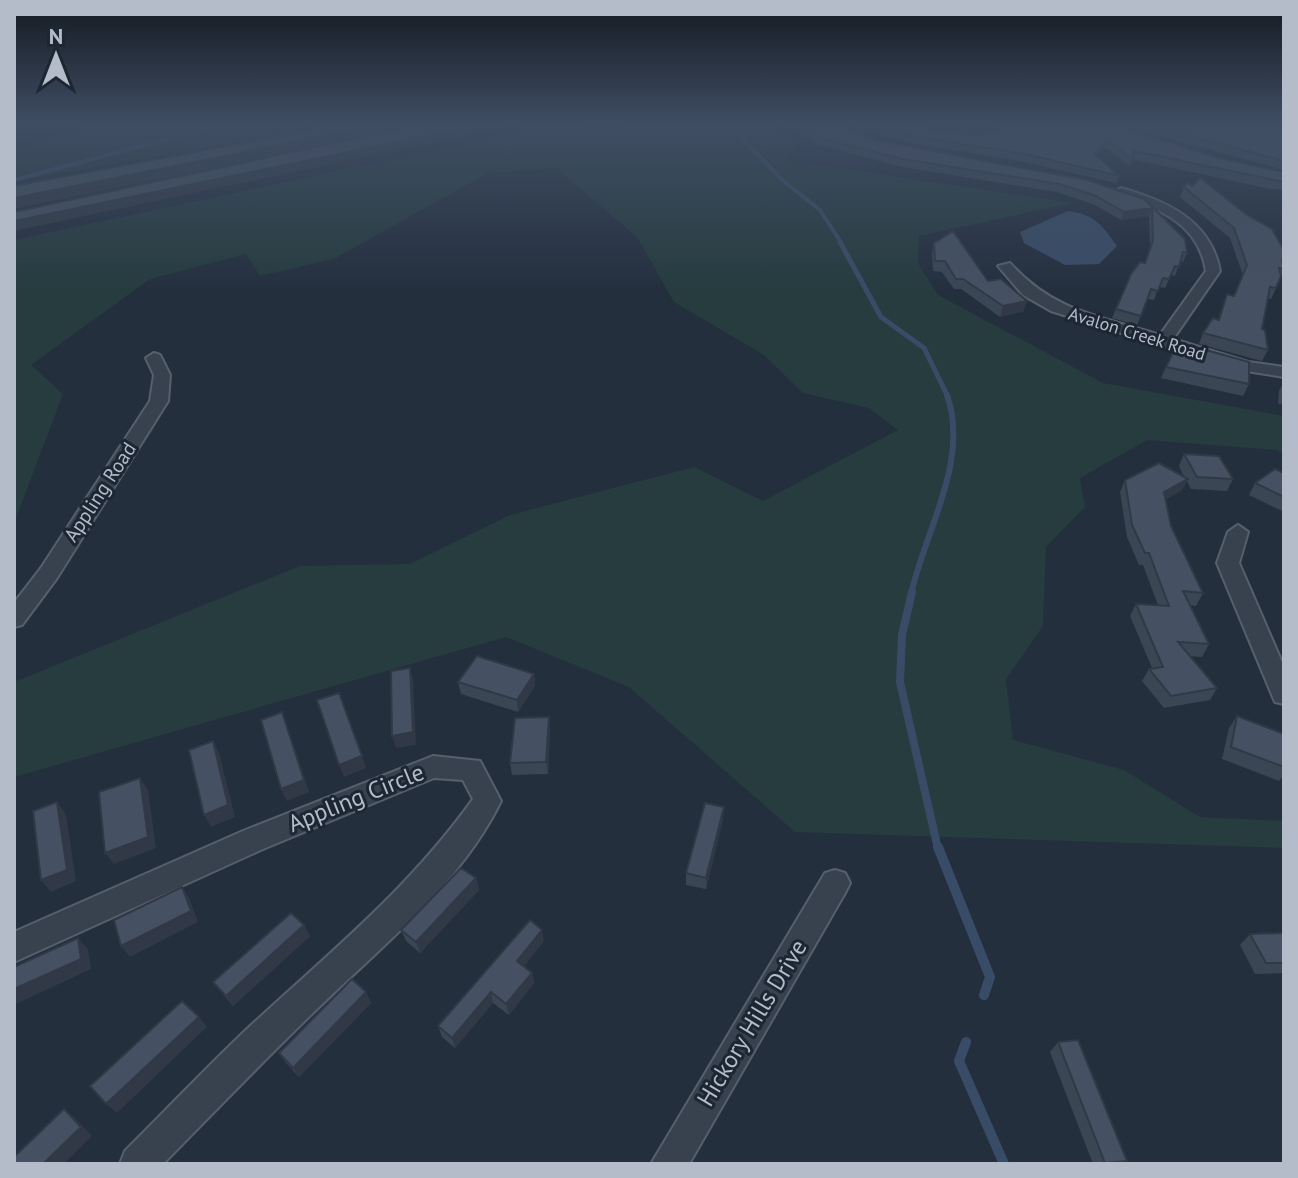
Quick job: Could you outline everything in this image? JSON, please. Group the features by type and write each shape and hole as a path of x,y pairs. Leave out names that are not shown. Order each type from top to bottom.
{"street":[{"path":"1101,186 1144,200 1176,217 1203,238 1209,250 1213,271 1162,343"},
{"name":"Avalon Creek Road","path":"1005,266 1028,292 1056,308 1246,367 1284,372"},
{"name":"Appling Road","path":"14,619 49,573 159,401 162,375 154,358"},
{"path":"1238,532 1228,563 1284,695"},
{"name":"Appling Circle","path":"14,947 253,840 407,777 433,767 471,769 487,801 445,861 138,1164"},
{"name":"Hickory Hills Drive","path":"669,1164 835,883"}],"green space":[{"path":"295,180 476,180 334,259 260,276 246,254 150,279 31,365 63,394 14,523 14,240"},
{"path":"570,180 919,180 1072,203 919,236 918,263 938,295 1103,383 1284,416 1284,454 1276,450 1147,440 1080,478 1085,507 1046,547 1043,626 1006,679 1013,740 1124,770 1200,817 1284,821 1284,848 795,832 629,687 506,637 14,777 14,682 300,566 410,564 510,515 694,467 763,501 898,430 869,408 803,393 764,355 674,302 637,237"}],"water":[{"path":"1068,211 1097,222 1117,246 1099,264 1065,265 1024,243 1020,232"}],"building":[{"path":"46,180 104,180 14,198 14,186"},
{"path":"163,180 213,180 14,221 14,212"},
{"path":"1034,180 1087,180 1144,199 1185,239 1187,253 1183,252 1179,267 1175,266 1169,279 1163,278 1158,291 1151,289 1141,316 1116,309 1131,274 1140,262 1145,263 1153,240 1152,208 1124,212 1096,196"},
{"path":"1203,180 1247,215 1272,229 1284,250 1284,269 1279,268 1281,276 1276,288 1270,287 1262,329 1265,330 1268,350 1203,333 1213,318 1219,320 1227,294 1234,296 1247,265 1234,228 1184,187 1187,183 1193,186"},
{"path":"953,231 988,281 1001,279 1027,301 1003,306 963,279 956,279 945,261 935,261 934,243"},
{"path":"1195,347 1249,362 1249,384 1166,367 1174,351 1189,355"},
{"path":"1184,454 1219,456 1233,479 1197,477"},
{"path":"1159,463 1188,479 1164,492 1171,526 1203,593 1183,591 1209,644 1178,642 1217,688 1171,696 1149,669 1163,667 1136,604 1169,606 1149,553 1145,553 1132,525 1125,480"},
{"path":"1275,469 1284,473 1284,497 1255,483"},
{"path":"477,656 534,674 517,700 458,682"},
{"path":"410,668 413,732 392,736 391,671"},
{"path":"339,693 362,756 339,765 317,700"},
{"path":"282,712 304,780 281,789 261,720"},
{"path":"1237,716 1284,734 1284,767 1231,747"},
{"path":"549,717 546,762 510,763 515,718"},
{"path":"213,741 228,805 204,815 189,750"},
{"path":"140,778 148,837 105,853 99,792"},
{"path":"57,802 67,870 41,880 33,811"},
{"path":"705,803 724,807 706,878 686,873"},
{"path":"461,868 476,878 416,942 401,930"},
{"path":"182,887 191,911 121,946 114,920"},
{"path":"291,913 304,925 226,996 213,982"},
{"path":"530,920 542,930 517,961 532,973 506,1004 491,992 452,1038 438,1026"},
{"path":"1284,933 1284,963 1266,963 1250,934"},
{"path":"78,938 81,959 14,989 14,967"},
{"path":"352,979 366,992 293,1068 279,1053"},
{"path":"182,1001 199,1017 106,1104 90,1086"},
{"path":"1078,1040 1127,1161 1105,1163 1058,1042"},
{"path":"64,1109 81,1127 43,1164 14,1164 14,1157"}],"waterway":[{"path":"782,180 820,210 842,244"},
{"path":"840,242 881,317 924,348 948,397"},
{"path":"911,594 949,470 953,420 947,395"},
{"path":"912,592 902,635 900,682 938,849"},
{"path":"938,847 990,977 984,995"},
{"path":"966,1042 959,1061 1004,1164"}]}
